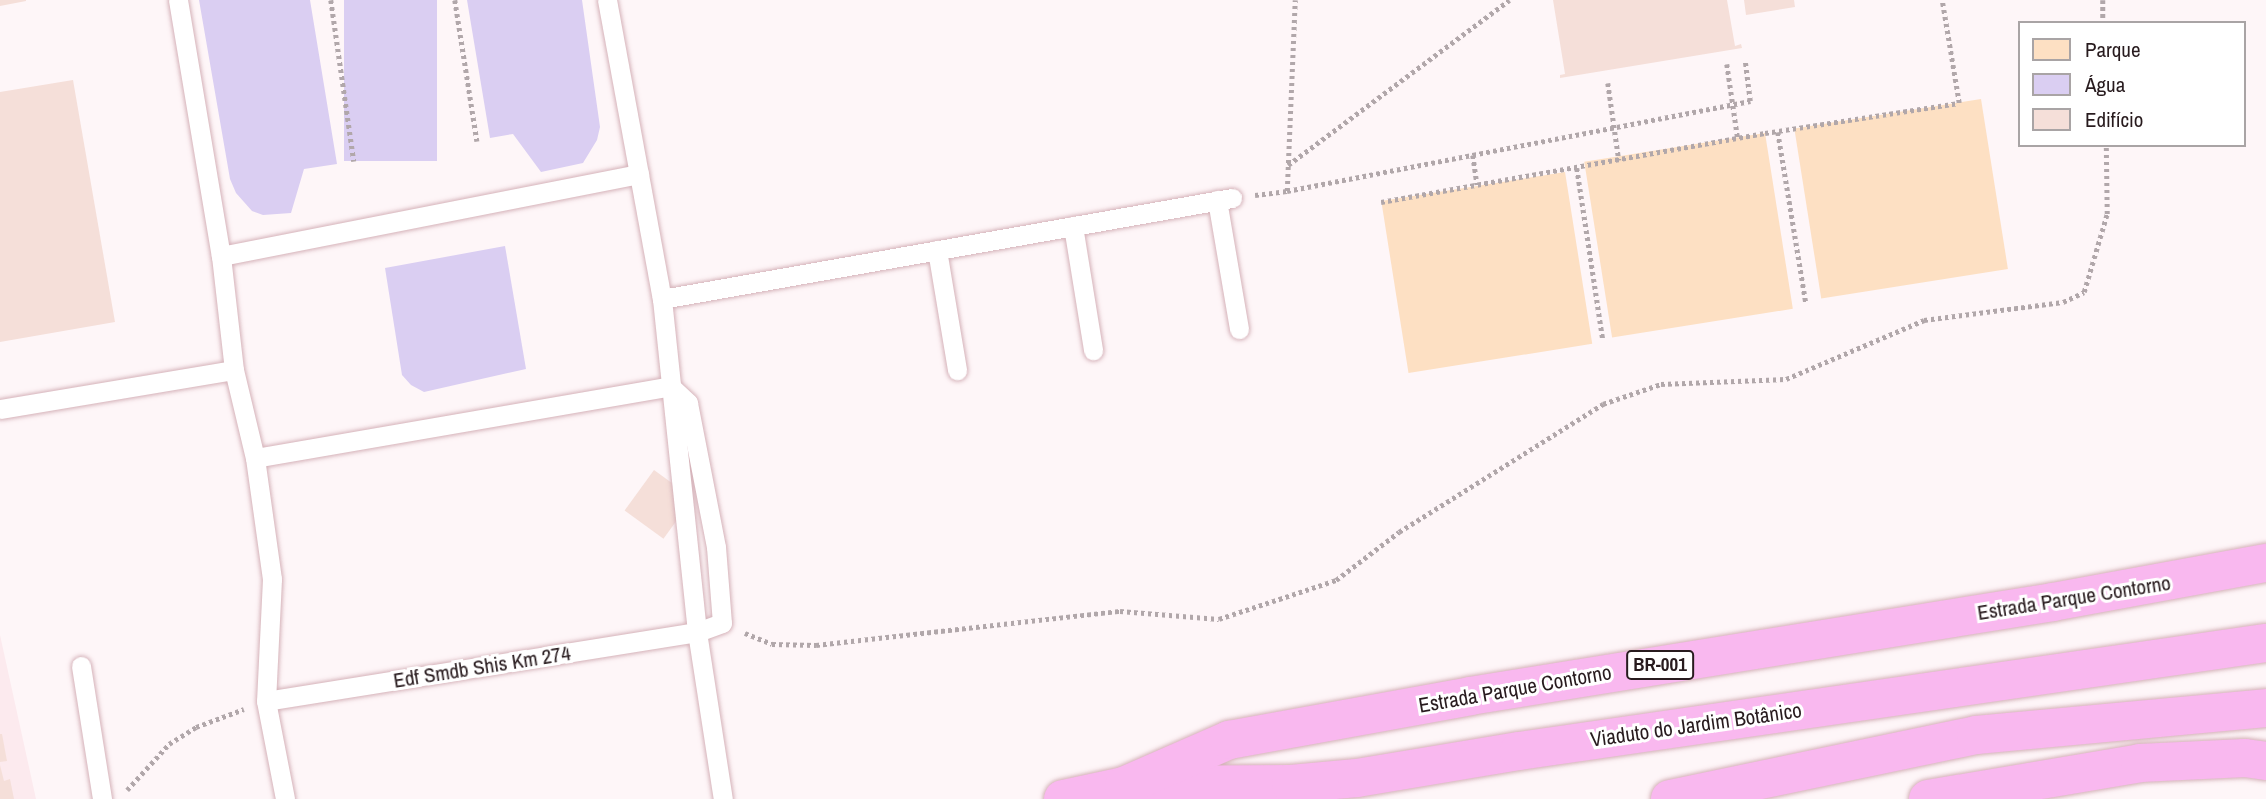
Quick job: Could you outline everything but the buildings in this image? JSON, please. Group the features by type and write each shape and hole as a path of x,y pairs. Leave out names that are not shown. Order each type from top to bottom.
{"highway":[{"name":"Estrada Parque Contorno","path":"1063,799 1124,786 1229,740 1470,696 2066,600 2266,563"},
{"name":"Viaduto do Jardim Botânico","path":"1124,786 1291,784 1357,778 1533,748 2266,643"},
{"path":"1670,799 1976,735 2266,708"},
{"path":"1928,799 2140,763 2245,758 2266,761"}],"lane":[{"path":"178,0 221,256 234,370 255,458 272,579 266,701 285,799"},
{"path":"607,0 662,299 697,632 723,799"},
{"path":"221,256 639,174"},
{"path":"662,299 1224,199 1239,328"},
{"path":"1073,226 1093,350"},
{"path":"937,250 957,370"},
{"path":"0,409 234,370"},
{"path":"670,386 688,403 716,547 722,623"},
{"path":"255,458 670,386"},
{"name":"Edf Smdb Shis Km 274","path":"266,701 697,632 722,623"},
{"path":"81,666 103,799"}],"path":[{"path":"331,0 355,161"},
{"path":"455,0 477,141"},
{"path":"1287,191 1296,0"},
{"path":"1288,164 1509,0"},
{"path":"1381,202 1959,103 1942,0"},
{"path":"2103,0 2103,21"},
{"path":"1224,199 1287,191 1750,102 1745,61"},
{"path":"1727,64 1738,139"},
{"path":"1608,83 1619,160"},
{"path":"1778,132 1806,303"},
{"path":"722,623 772,644 816,645 1119,611 1219,619 1336,580 1399,531 1603,404 1661,384 1786,379 1924,320 2063,302 2084,292 2107,214 2106,147"},
{"path":"1473,155 1477,186"},
{"path":"1577,168 1603,340"},
{"path":"119,799 169,744 196,727 266,701"}],"shaded area":[{"path":"0,635 36,799 0,799"}],"green space":[{"path":"1981,99 2008,269 1821,298 1794,129"},
{"path":"1765,133 1793,309 1612,337 1584,162"},
{"path":"1565,172 1592,344 1409,373 1381,201"}],"water":[{"path":"199,0 310,0 337,164 304,169 291,213 263,215 252,211 236,193 230,179"},
{"path":"344,0 437,0 437,161 344,161"},
{"path":"467,0 582,0 600,127 597,140 583,163 541,172 513,134 490,138"},
{"path":"505,246 526,369 424,392 411,385 402,375 385,268"}]}
